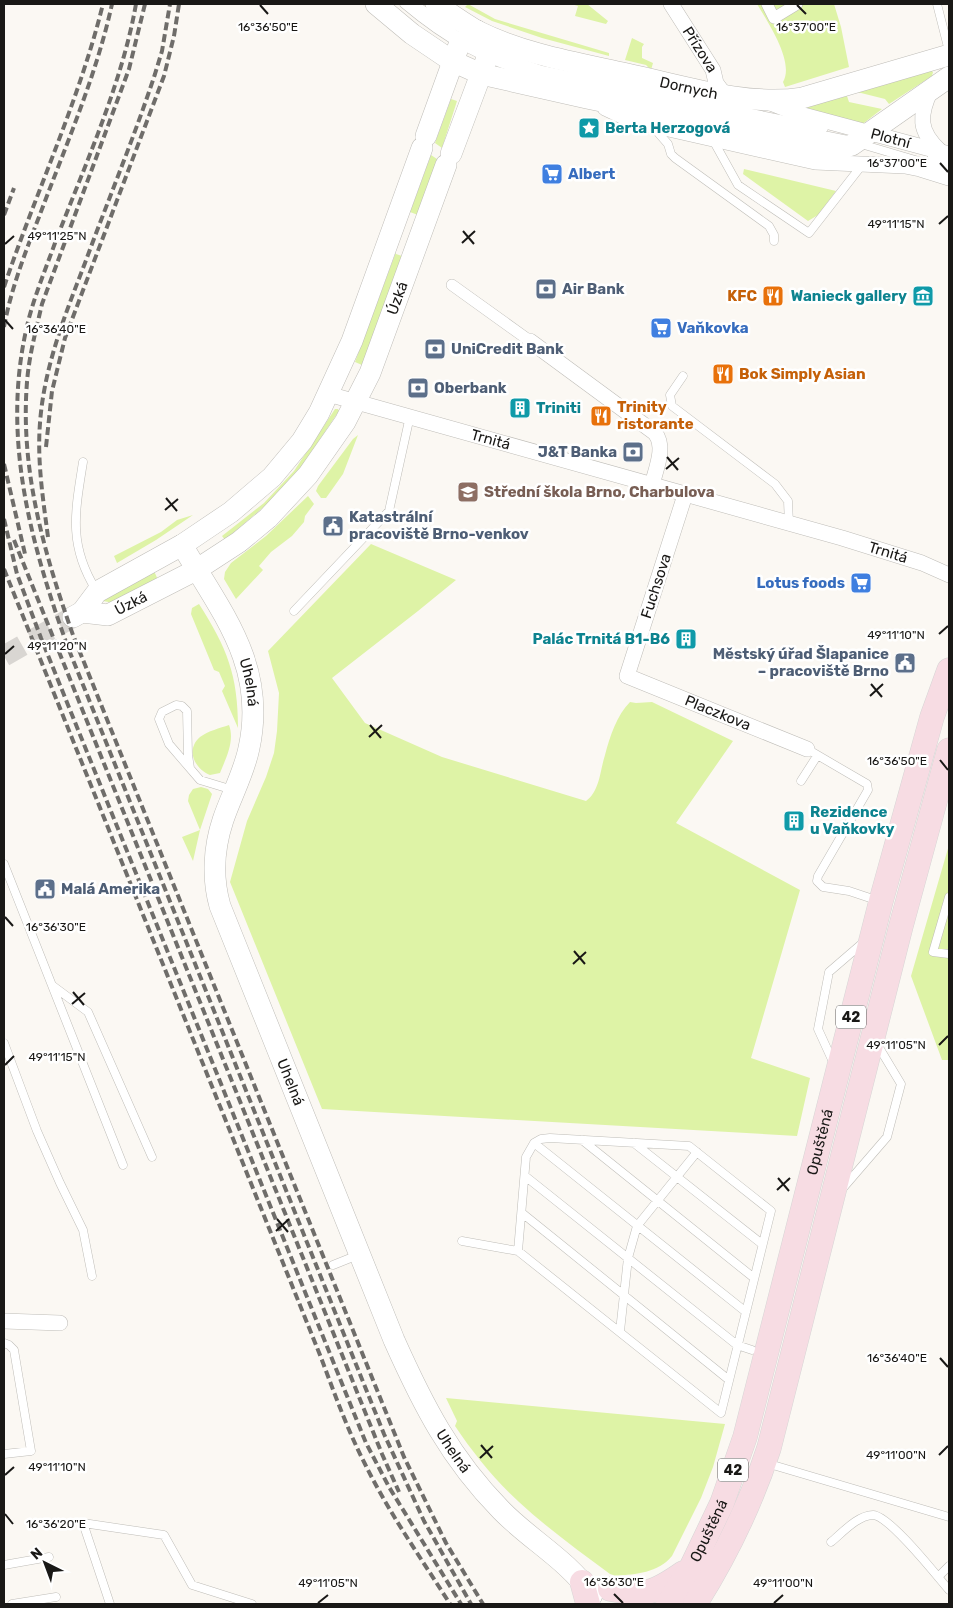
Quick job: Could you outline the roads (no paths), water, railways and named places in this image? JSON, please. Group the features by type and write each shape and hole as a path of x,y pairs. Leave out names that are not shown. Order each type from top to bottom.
{"main road":[{"name":"Dornych","path":"376,4 412,34 463,44 511,44 590,67 764,100 786,100 807,97 949,55"},
{"name":"Dornych","path":"436,4 463,44 484,61 583,98 689,119 835,157 839,150 862,137 949,77"},
{"path":"463,44 484,61"},
{"name":"Úzká","path":"463,44 424,142 356,332 328,394 302,441 272,477 246,500 216,523 182,545 97,592 78,615 108,615 196,570 239,542 268,518 291,495 321,457 357,401 384,339 484,61"},
{"name":"Uhelná","path":"182,545 233,630 244,657 250,684 251,733 245,763 222,820 218,838 215,877 216,892 394,1340 419,1396 450,1449 474,1482 502,1512 581,1585 593,1578 611,1599"},
{"name":"Opuštěná","path":"668,1604 691,1568 722,1503 745,1437 881,901 932,717 949,670"},
{"name":"Opuštěná","path":"695,1604 712,1578 729,1545 745,1512 764,1462 908,900 949,750"},
{"path":"611,1599 630,1593 650,1592 662,1588 691,1568"}],"street":[{"name":"Přízova","path":"672,4 714,70 716,84 725,94"},
{"path":"767,4 774,18 797,4"},
{"name":"Plotní","path":"931,89 924,104 923,124 928,139 946,156"},
{"name":"Dornych","path":"583,98 624,117 651,126 815,162 835,157"},
{"name":"Plotní","path":"764,100 796,113 840,124 862,137 946,156"},
{"name":"Plotní","path":"835,157 863,164 905,166 949,178"},
{"path":"452,285 655,433 659,439 660,452 652,485"},
{"name":"Trnitá","path":"328,394 913,560 949,575"},
{"name":"Fuchsova","path":"627,676 685,495"},
{"name":"Placzkova","path":"627,676 812,752"},
{"path":"4,1321 60,1323"}],"lane":[{"path":"404,4 435,29 463,44"},
{"path":"415,4 463,44"},
{"path":"937,4 949,51"},
{"path":"484,61 541,77 862,137 949,170"},
{"path":"651,126 668,144 671,154 675,158 769,226 774,235 774,241"},
{"path":"668,144 684,132"},
{"path":"712,138 738,185 809,233 863,164"},
{"path":"683,376 670,395 672,406 775,484 788,501 789,524"},
{"path":"294,611 389,511 410,416"},
{"path":"84,462 74,522 81,562 97,592"},
{"path":"190,768 187,711 182,706 176,706 162,712 159,719 169,744 200,780 234,791"},
{"path":"801,781 812,752 867,784 868,790 818,876 818,881 820,885 828,889 849,891 881,901"},
{"path":"4,864 123,1165"},
{"path":"949,897 933,952 949,954"},
{"path":"837,1072 818,1029 829,972 872,935"},
{"path":"52,985 88,1012 152,1157"},
{"path":"831,1203 887,1136 900,1084 873,1037"},
{"path":"4,1043 37,1131 83,1230 92,1276"},
{"path":"462,1241 518,1251 721,1413 771,1211 689,1146 582,1139 541,1139 534,1143 526,1157 518,1251"},
{"path":"582,1139 754,1278"},
{"path":"534,1143 746,1312"},
{"path":"634,1143 762,1244"},
{"path":"620,1331 628,1258 637,1226 697,1152"},
{"path":"525,1176 737,1345 752,1350"},
{"path":"522,1213 729,1380"},
{"path":"333,1265 360,1254"},
{"path":"4,1343 14,1350 31,1451 4,1454"},
{"path":"764,1462 949,1517"},
{"path":"831,1542 865,1517 873,1515 882,1517 949,1590"},
{"path":"110,1604 83,1523 164,1535 192,1585 252,1604"},
{"path":"4,1565 49,1557"},
{"path":"938,1577 949,1566"},
{"path":"12,1604 56,1598"}],"tunnel":[{"path":"4,656 73,617"}],"railway":[{"path":"4,287 70,111 103,4"},
{"path":"4,327 14,285 89,85 112,4"},
{"path":"136,4 130,34 112,95 55,243 29,318 21,360 17,402 18,443 23,484 31,524 41,565 67,645 384,1434 424,1521 471,1604"},
{"path":"145,4 129,69 42,304 33,343 27,382 26,415 27,447 36,511 62,604 73,635 404,1457 446,1543 483,1604"},
{"path":"48,537 39,452 42,402 46,382 63,322 155,74 162,51 170,4"},
{"path":"46,447 52,391 65,338 164,76 174,36 179,4"},
{"path":"4,215 14,188"},
{"path":"4,464 25,554"},
{"path":"4,519 17,574 41,638 366,1443 389,1487 461,1604"},
{"path":"14,540 382,1454 399,1492"},
{"path":"4,569 352,1437 384,1500 450,1604"}],"place":[{"name":"Berta Herzogová","path":"589,128"},
{"name":"Albert","path":"552,174"},
{"name":"Air Bank","path":"546,289"},
{"name":"KFC","path":"773,296"},
{"name":"Wanieck gallery","path":"923,296"},
{"name":"Vaňkovka","path":"661,328"},
{"name":"UniCredit Bank","path":"435,349"},
{"name":"Bok Simply Asian","path":"723,374"},
{"name":"Oberbank","path":"418,388"},
{"name":"Triniti","path":"520,408"},
{"name":"Trinity ristorante","path":"601,416"},
{"name":"J&T Banka","path":"633,452"},
{"name":"Střední škola Brno, Charbulova","path":"468,492"},
{"name":"Katastrální pracoviště Brno-venkov","path":"333,526"},
{"name":"Lotus foods","path":"861,583"},
{"name":"Palác Trnitá B1-B6","path":"686,639"},
{"name":"Městský úřad Šlapanice – pracoviště Brno","path":"905,663"},
{"name":"Rezidence u Vaňkovky","path":"794,821"},
{"name":"Malá Amerika","path":"45,889"}]}
